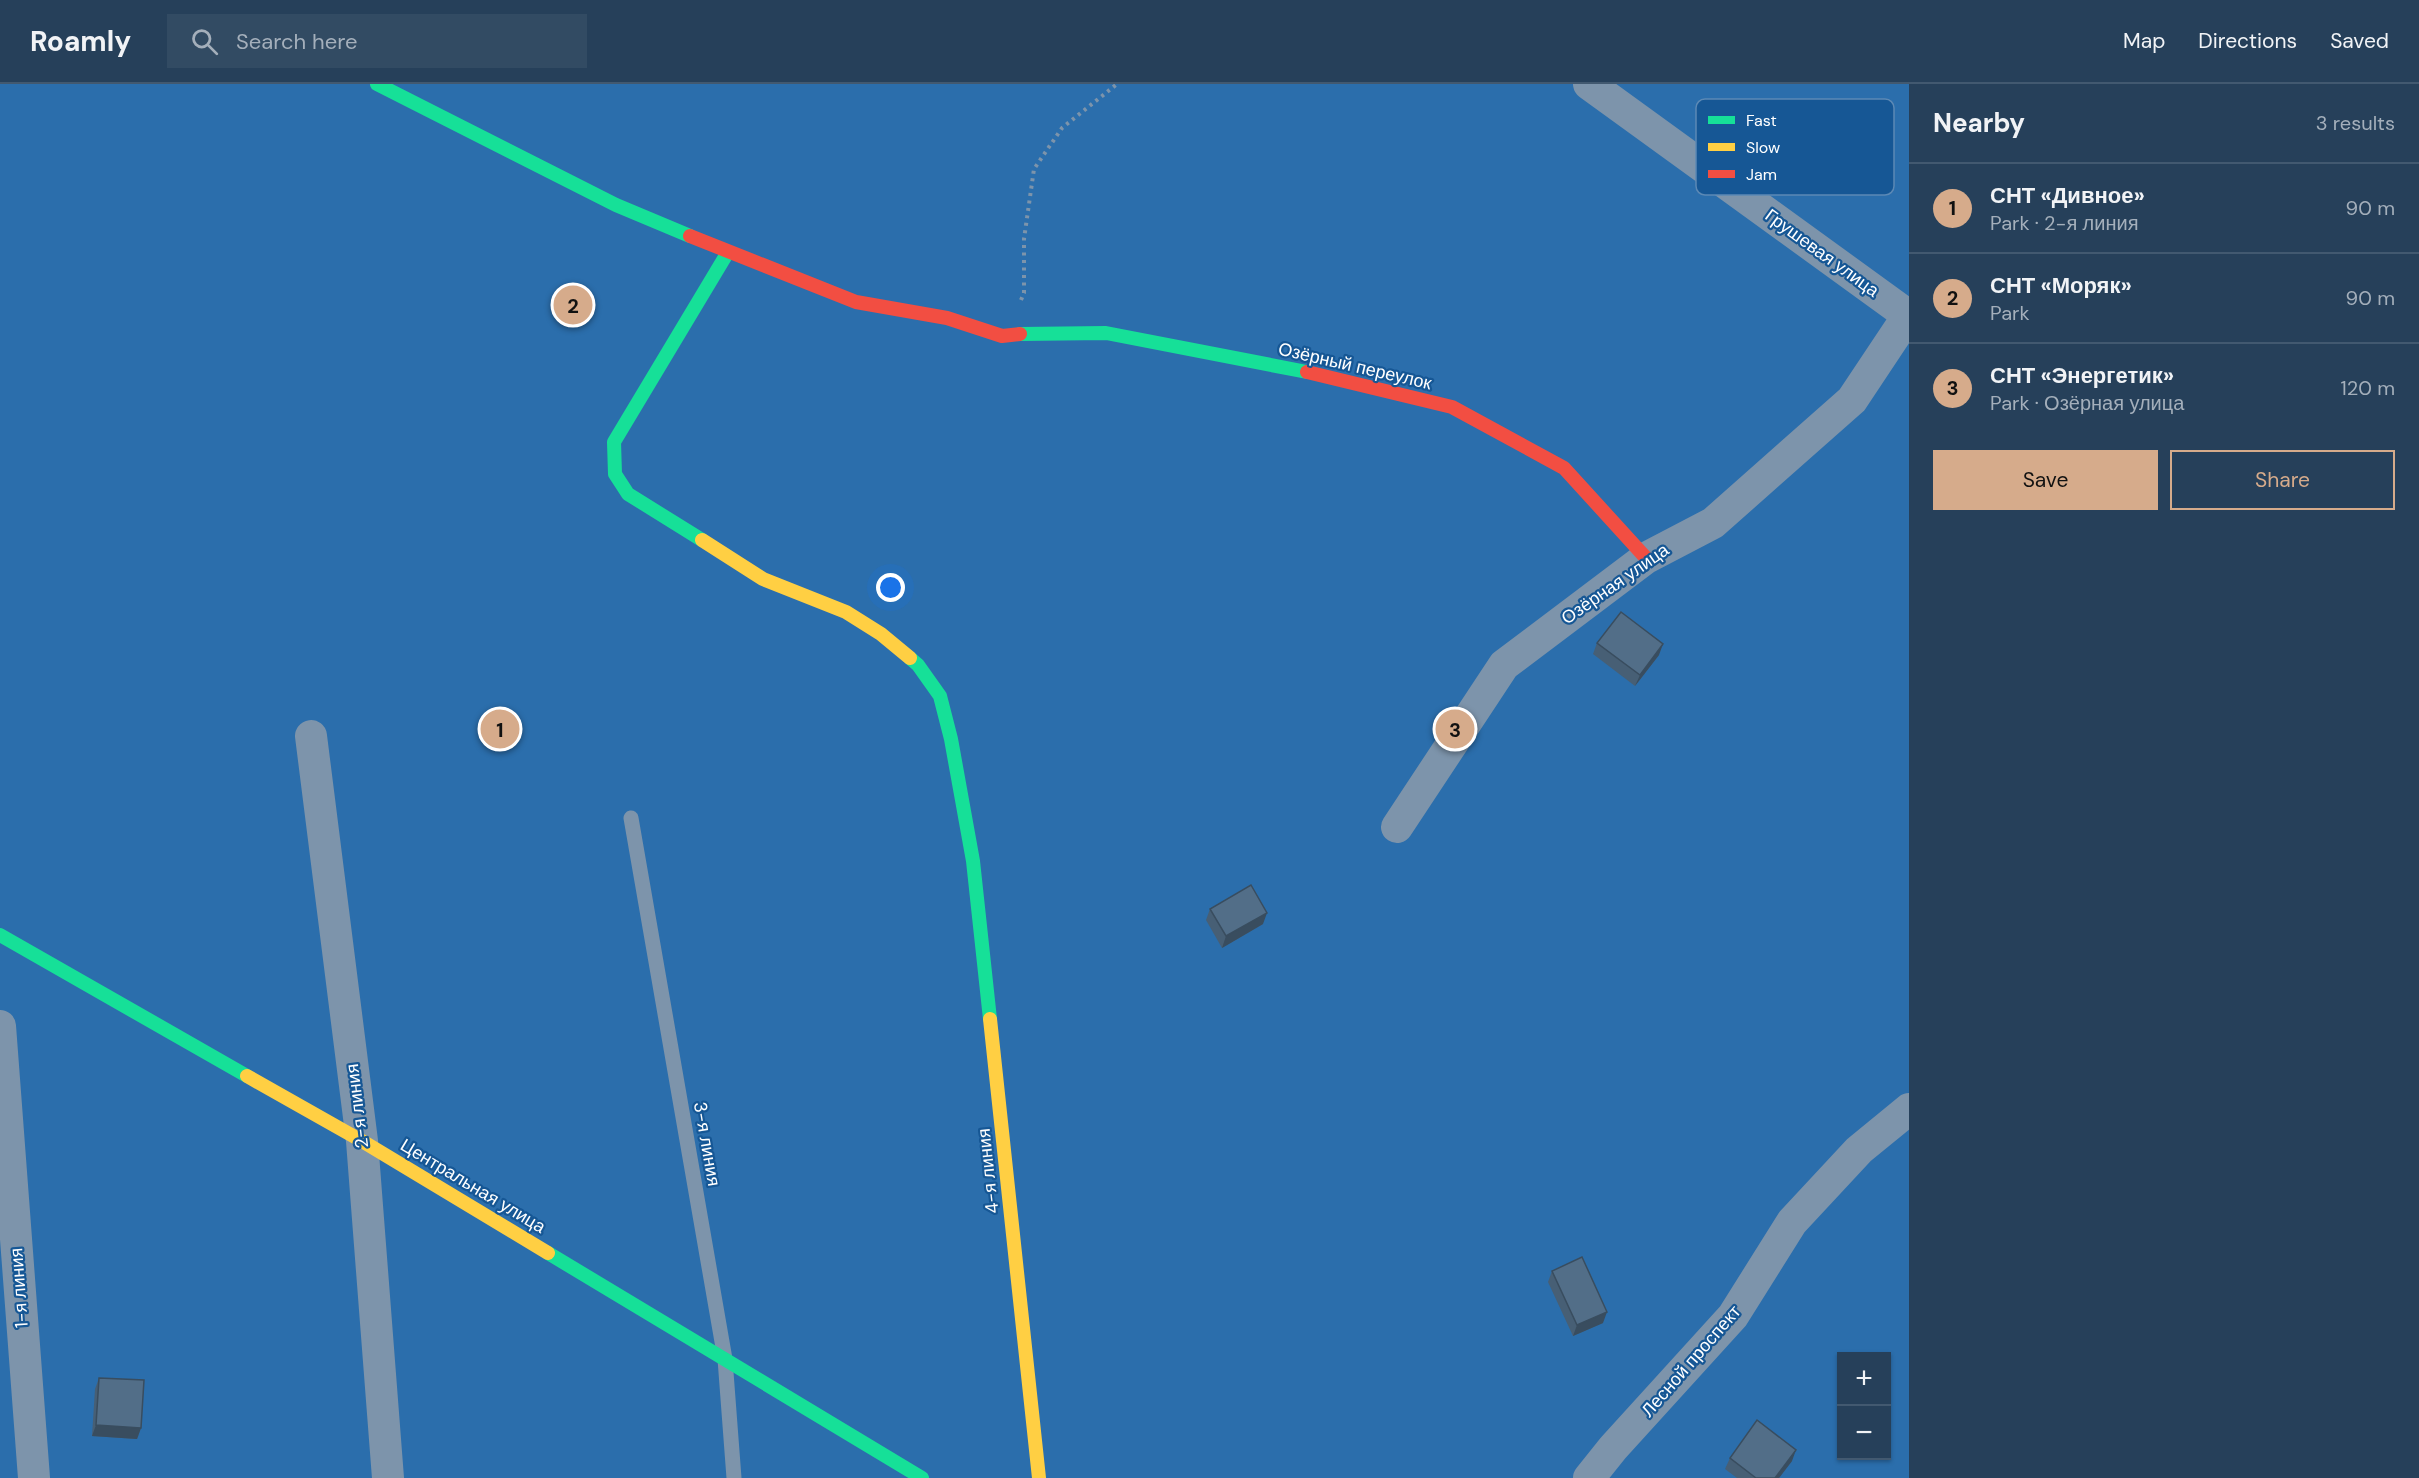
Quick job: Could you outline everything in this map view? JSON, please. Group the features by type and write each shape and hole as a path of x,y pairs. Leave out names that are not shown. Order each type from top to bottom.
{"street":[{"path":"377,84 616,205 728,252 856,302 948,318 1002,336"},
{"name":"Грушевая улица","path":"1589,84 1696,162"},
{"name":"Грушевая улица","path":"1742,195 1909,316"},
{"name":"4-я линия","path":"728,252 614,442 615,474 628,494 763,579 846,612 881,634 918,665 940,696 951,739 973,861 1039,1478"},
{"name":"Озёрная улица","path":"1397,827 1504,665 1646,558 1713,524 1852,399 1909,316"},
{"name":"Озёрный переулок","path":"1002,336 1030,333 1106,333 1325,376 1452,406 1564,468 1646,558"},
{"name":"2-я линия","path":"311,736 362,1140 388,1478"},
{"name":"Центральная улица","path":"0,934 362,1140 922,1478"},
{"name":"1-я линия","path":"0,1026 33,1478"},
{"name":"Лесной проспект","path":"1589,1478 1613,1448 1734,1316 1792,1222 1859,1150 1909,1109"}],"lane":[{"name":"3-я линия","path":"631,818 725,1359 734,1478"}],"path":[{"path":"1002,336 1024,293 1024,239 1034,169 1062,128 1117,84"}],"shaded area":[{"path":"0,84 1909,84 1909,1478 36,1478 0,1079"},
{"path":"0,1155 27,1478 0,1478"}],"building":[{"path":"1621,612 1663,644 1640,675 1597,643"},
{"path":"1251,885 1267,913 1226,936 1210,909"},
{"path":"1582,1257 1607,1312 1577,1325 1552,1271"},
{"path":"99,1378 144,1380 141,1428 96,1425"},
{"path":"1757,1420 1796,1450 1775,1478 1756,1478 1730,1458"}],"traffic: fast":[{"path":"377,84 616,205 690,236"},
{"path":"702,540 628,494 615,474 614,442 728,252"},
{"path":"1020,334 1106,333 1307,372"},
{"path":"910,658 918,665 940,696 951,739 973,861 990,1019"},
{"path":"0,935 247,1076"},
{"path":"548,1253 922,1478"}],"traffic: slow":[{"path":"702,540 763,579 846,612 881,634 910,658"},
{"path":"990,1019 1039,1478"},
{"path":"247,1076 362,1141 548,1253"}],"traffic: jam":[{"path":"690,236 856,302 947,318 1002,336 1020,334"},
{"path":"1307,372 1452,407 1564,468 1646,558"}],"place":[{"name":"СНТ «Моряк»","path":"573,305"},
{"name":"СНТ «Дивное»","path":"500,729"},
{"name":"СНТ «Энергетик»","path":"1455,729"}]}
